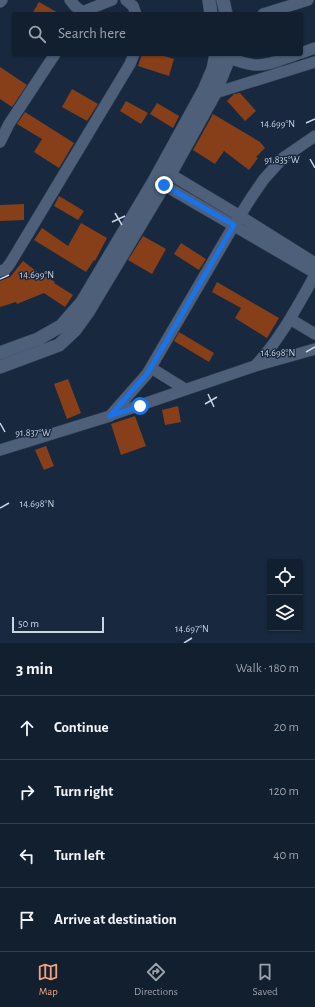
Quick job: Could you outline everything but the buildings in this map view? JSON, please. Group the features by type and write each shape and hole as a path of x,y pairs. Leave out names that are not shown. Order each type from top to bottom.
{"street":[{"path":"70,0 80,12"},
{"path":"83,12 112,0"},
{"path":"126,0 133,6 135,12"},
{"path":"209,0 211,12"},
{"path":"223,0 226,12"},
{"path":"268,12 289,3 308,0"},
{"path":"303,52 315,48"},
{"path":"0,142 9,124 54,56"},
{"path":"0,272 6,269 11,262 130,64 133,56"},
{"path":"0,367 59,345 76,330 92,306 210,91 223,56 255,65 268,64 292,56"},
{"path":"210,91 315,62"},
{"path":"110,416 128,397 151,368 237,220 264,179 283,158 315,136"},
{"path":"162,178 315,263"},
{"path":"0,353 38,339 61,326 72,315 82,302 162,178"},
{"path":"237,220 315,274 290,319 265,355 255,366"},
{"path":"290,319 315,334"},
{"path":"0,450 110,416 255,366 315,349"},
{"path":"151,368 185,389"}],"route":[{"path":"140,406 110,416 147,374 234,225 164,185"}]}
